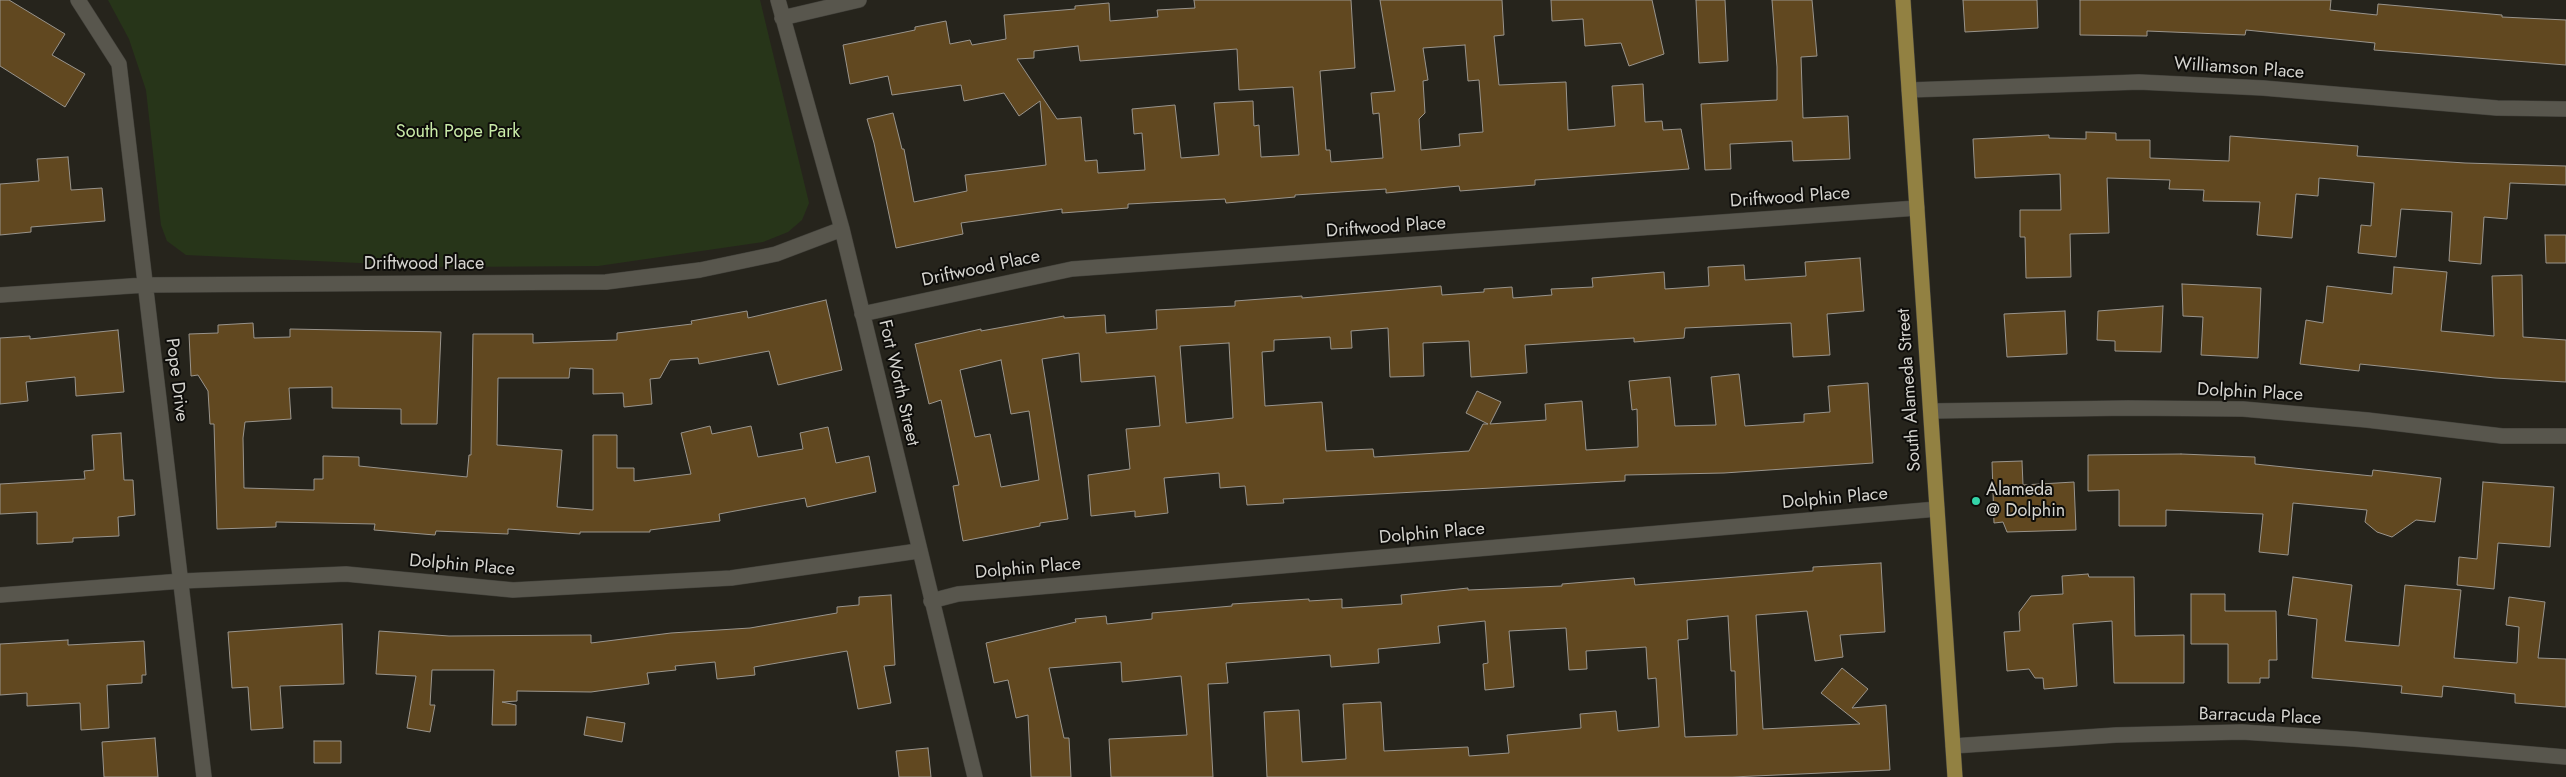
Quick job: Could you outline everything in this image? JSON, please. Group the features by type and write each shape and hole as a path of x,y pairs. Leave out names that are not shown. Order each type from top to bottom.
{"main road":[{"name":"South Alameda Street","path":"1903,0 1955,777"}],"street":[{"name":"Pope Drive","path":"78,0 119,64 204,777"},
{"name":"Fort Worth Street","path":"778,0 842,229 918,551 975,777"},
{"path":"782,18 859,0"},
{"name":"Williamson Place","path":"1909,90 2139,82 2263,88 2497,108 2566,109"},
{"name":"Driftwood Place","path":"862,314 1072,269 1917,208"},
{"name":"Driftwood Place","path":"0,295 145,285 606,282 700,270 776,254 842,229"},
{"name":"Dolphin Place","path":"1931,411 2128,408 2242,409 2367,420 2502,436 2566,436"},
{"name":"Dolphin Place","path":"931,601 958,594 1937,509"},
{"name":"Dolphin Place","path":"0,595 182,581 346,574 513,590 732,578 918,551"},
{"name":"Barracuda Place","path":"1953,746 2116,735 2242,732 2354,739 2566,757"}],"green space":[{"name":"South Pope Park","path":"108,0 760,0 809,203 802,220 788,232 763,242 598,266 447,267 186,255 167,241 161,225 146,90 129,39"}],"building":[{"path":"0,0 9,0 65,34 52,55 85,74 65,107 0,66"},
{"path":"1194,0 1351,0 1355,68 1320,71 1326,150 1330,150 1331,162 1383,158 1379,113 1373,114 1371,93 1395,91 1380,0 1502,0 1504,35 1494,36 1499,85 1566,82 1568,130 1615,126 1612,86 1643,84 1645,122 1662,121 1663,130 1681,129 1689,169 1535,180 1535,185 1460,191 1459,186 1386,193 1386,189 1295,195 1295,197 1226,203 1225,199 1128,204 1128,208 1062,213 1062,209 961,223 963,234 896,248 874,143 867,119 893,113 902,149 904,149 914,202 967,191 965,175 1046,165 1040,101 1019,116 1004,93 964,101 961,85 892,95 888,76 850,84 843,45 915,30 915,27 946,21 950,44 970,40 972,45 1006,39 1004,15 1075,9 1075,6 1109,3 1110,21 1158,17 1157,10 1195,8","holes":["1465,45 1468,81 1479,80 1483,132 1459,134 1460,146 1421,150 1419,119 1425,113 1423,81 1428,80 1423,48","1078,46 1080,61 1237,49 1239,90 1293,87 1299,155 1261,157 1259,125 1254,126 1253,101 1214,103 1219,155 1181,158 1175,105 1132,109 1134,134 1142,133 1145,170 1098,173 1097,160 1085,161 1081,117 1057,119 1017,59 1034,58 1034,51"]},
{"path":"1551,0 1652,0 1664,54 1629,66 1621,43 1585,46 1583,19 1552,21"},
{"path":"1696,0 1725,0 1728,61 1699,63"},
{"path":"1772,0 1812,0 1817,56 1801,57 1803,118 1848,116 1850,159 1793,161 1792,141 1730,144 1731,169 1705,170 1701,104 1777,100 1777,67"},
{"path":"1963,0 2037,0 2038,28 1965,32"},
{"path":"2080,0 2331,0 2330,10 2377,15 2378,4 2502,15 2502,17 2566,20 2566,65 2374,50 2375,43 2246,30 2245,35 2147,31 2147,36 2080,35"},
{"path":"2086,132 2116,133 2116,140 2150,140 2150,158 2229,161 2230,136 2358,146 2357,156 2465,163 2566,166 2566,185 2510,183 2507,219 2484,217 2481,264 2449,261 2452,212 2401,209 2396,257 2358,253 2361,225 2371,226 2374,183 2319,178 2318,196 2296,194 2292,238 2257,235 2260,202 2203,201 2204,190 2169,189 2170,180 2107,178 2109,233 2070,234 2071,277 2026,278 2025,237 2020,237 2020,210 2061,210 2060,174 1975,178 1973,139 2049,135 2049,138 2086,139"},
{"path":"68,157 71,190 102,188 105,221 31,227 31,232 0,235 0,184 39,181 37,159"},
{"path":"2545,235 2566,235 2566,263 2546,263"},
{"path":"1860,258 1864,311 1827,314 1830,355 1793,357 1791,323 1685,328 1684,338 1634,342 1634,338 1525,345 1527,373 1471,377 1469,341 1423,343 1424,376 1390,377 1388,328 1351,331 1352,348 1331,349 1330,337 1274,340 1274,351 1262,352 1265,406 1322,402 1326,451 1373,449 1374,457 1469,451 1483,424 1488,424 1466,413 1477,391 1501,402 1490,424 1546,420 1545,404 1582,401 1586,450 1638,447 1637,409 1632,410 1629,381 1670,377 1675,426 1716,425 1711,377 1739,374 1745,426 1804,422 1804,414 1830,412 1828,386 1868,383 1873,463 1724,473 1625,475 1625,481 1283,499 1284,503 1247,505 1245,486 1220,488 1219,473 1164,478 1168,513 1135,517 1135,511 1091,516 1088,475 1130,469 1126,429 1160,426 1155,376 1081,382 1079,353 1042,359 1068,519 1040,523 1040,526 963,541 953,486 959,485 941,400 929,404 915,344 981,329 981,331 1064,316 1064,318 1105,315 1106,333 1157,329 1156,310 1235,306 1235,301 1302,296 1302,298 1441,286 1442,295 1484,292 1484,289 1512,287 1513,298 1552,295 1551,289 1593,287 1592,278 1664,272 1665,289 1709,286 1708,267 1744,265 1745,280 1806,276 1805,262","holes":["1229,343 1233,418 1186,423 1180,346","1001,360 1011,414 1029,411 1039,480 1001,487 990,434 975,437 960,370"]},
{"path":"2394,267 2447,272 2441,331 2494,336 2492,276 2522,275 2523,337 2566,340 2566,382 2495,378 2360,364 2359,371 2300,364 2306,320 2323,323 2327,286 2392,294"},
{"path":"2182,284 2261,288 2258,358 2201,355 2203,317 2183,316"},
{"path":"826,300 842,370 778,385 769,351 699,364 698,358 670,360 660,378 650,379 652,404 624,407 623,393 593,394 593,369 570,368 569,378 498,378 497,445 562,450 557,507 593,510 593,435 617,435 617,468 634,468 634,481 691,474 681,433 710,426 712,434 751,426 758,457 803,449 800,433 828,427 836,463 869,456 876,492 807,507 805,498 719,514 720,521 650,530 650,532 580,532 580,534 508,529 508,534 436,531 435,535 374,530 375,524 276,522 276,527 217,529 214,424 210,424 208,391 198,375 191,376 189,334 218,333 218,325 253,323 254,338 290,337 290,329 441,332 437,424 401,424 401,409 332,408 332,387 289,388 291,419 245,422 243,438 244,488 314,490 314,479 323,479 323,456 359,457 359,466 467,477 469,455 471,455 473,334 533,334 533,343 617,340 617,333 692,324 691,321 747,311 748,318"},
{"path":"2163,306 2161,352 2115,351 2115,341 2097,340 2098,311"},
{"path":"2065,311 2067,354 2007,357 2004,314"},
{"path":"118,330 124,392 76,396 75,377 26,382 28,401 0,404 0,338 30,336 30,339"},
{"path":"121,433 124,480 133,480 135,515 118,517 119,536 73,538 73,542 37,544 37,512 0,514 0,484 85,479 84,471 94,470 92,435"},
{"path":"2181,454 2255,457 2255,464 2372,476 2373,470 2441,478 2435,522 2416,520 2392,537 2377,532 2365,522 2367,510 2293,503 2288,555 2259,552 2263,514 2166,510 2166,526 2119,526 2119,490 2088,491 2088,455"},
{"path":"2022,461 2023,485 2074,482 2076,530 2007,532 2003,522 1994,523 1992,462"},
{"path":"2483,482 2554,487 2550,547 2498,543 2494,589 2457,585 2459,557 2477,559"},
{"path":"1881,563 1885,632 1840,635 1843,657 1815,661 1807,611 1756,615 1763,729 1860,724 1821,693 1842,668 1868,689 1852,708 1886,705 1890,770 1732,777 1267,777 1264,712 1299,710 1302,762 1346,759 1343,704 1381,702 1384,751 1468,747 1469,756 1509,753 1507,735 1581,728 1580,714 1616,711 1618,731 1659,727 1656,678 1648,679 1646,647 1586,651 1587,669 1569,670 1566,628 1509,631 1514,687 1485,690 1483,664 1488,663 1485,621 1438,626 1440,643 1378,649 1379,663 1331,667 1330,655 1226,663 1228,683 1208,684 1213,777 1111,777 1109,739 1187,735 1181,676 1122,682 1121,662 1049,668 1064,738 1069,738 1071,777 1031,777 1028,715 1016,718 1008,680 994,683 986,643 1076,622 1075,619 1106,616 1107,624 1152,619 1152,613 1232,606 1232,604 1342,599 1342,608 1402,604 1401,595 1468,588 1468,590 1562,586 1562,584 1634,578 1635,585 1813,571 1813,567","holes":["1728,616 1731,671 1735,671 1737,735 1685,737 1678,640 1688,639 1687,620"]},
{"path":"2088,574 2089,577 2134,577 2135,636 2184,635 2184,683 2114,683 2112,621 2073,624 2077,686 2044,689 2043,678 2035,678 2029,669 2007,671 2004,632 2020,631 2019,612 2031,596 2063,594 2062,576"},
{"path":"2293,577 2352,585 2345,641 2399,646 2405,585 2461,590 2454,658 2517,663 2519,627 2506,625 2509,597 2545,602 2538,658 2566,659 2566,707 2515,703 2515,694 2443,686 2442,697 2401,693 2402,686 2312,678 2317,619 2288,615"},
{"path":"2191,594 2225,594 2225,611 2276,611 2277,660 2269,660 2269,678 2260,678 2260,683 2228,683 2228,644 2191,644"},
{"path":"891,595 895,665 884,666 891,703 858,709 847,651 754,667 755,675 717,679 715,662 675,666 676,670 647,673 649,684 591,692 517,691 517,701 502,702 516,705 516,725 492,725 494,670 432,670 430,705 435,705 430,732 407,728 416,676 376,674 379,631 449,636 591,635 591,643 671,633 750,628 837,613 837,607 859,605 859,597"},
{"path":"342,624 344,684 280,686 283,728 251,730 248,687 232,688 228,632"},
{"path":"68,640 68,645 144,641 146,675 142,675 142,683 107,685 109,728 81,730 80,703 27,706 27,693 0,695 0,644"},
{"path":"587,717 625,723 622,742 584,735"},
{"path":"155,738 158,777 104,777 102,742"},
{"path":"314,741 341,741 341,763 314,763"},
{"path":"928,748 931,777 899,777 896,751"}],"place":[{"name":"Alameda @ Dolphin","path":"1976,501"}]}
